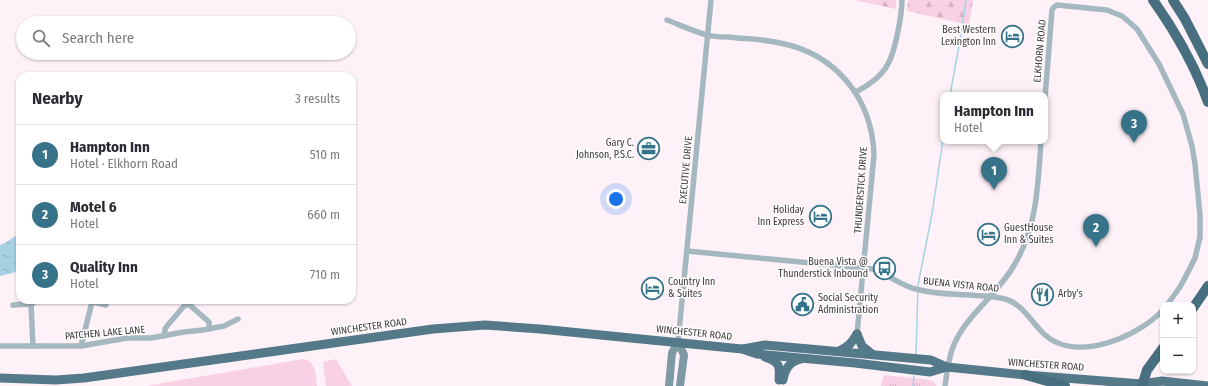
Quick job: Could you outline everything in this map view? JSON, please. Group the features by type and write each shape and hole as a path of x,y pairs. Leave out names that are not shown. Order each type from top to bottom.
{"highway":[{"path":"1153,0 1172,27 1188,56 1207,98 1208,111"},
{"path":"1173,0 1208,51"},
{"path":"1185,19 1208,64"},
{"path":"1196,304 1208,286"},
{"name":"WINCHESTER ROAD","path":"0,378 56,380 102,376 420,330 467,326 533,328 678,342 742,349 757,354 930,372 948,367"},
{"path":"837,352 847,348 853,342 857,334"},
{"path":"857,334 862,346 874,355"},
{"name":"WINCHESTER ROAD","path":"742,349 765,345 931,360 948,367 1026,375 1144,385 1162,381 1208,386"},
{"path":"1144,385 1147,370 1160,352"},
{"path":"757,354 776,362 780,370 781,383"},
{"path":"781,383 788,366 792,362 804,359"},
{"path":"1026,375 1065,386"}],"main road":[{"path":"668,386 672,353 678,342"},
{"path":"678,342 684,355 680,386"}],"street":[{"name":"EXECUTIVE DRIVE","path":"678,342 711,0"},
{"path":"856,92 876,79 890,63 895,48 902,0"},
{"name":"ELKHORN ROAD","path":"1045,92 1052,10 1054,7 1060,5 1107,10 1122,16 1137,29 1159,64 1183,114 1187,128 1195,164 1201,230 1195,258 1180,287 1169,302"},
{"name":"THUNDERSTICK DRIVE","path":"667,20 708,35 779,42 810,52 826,61 838,71 856,92 868,116 873,141 873,168 857,334"},
{"path":"945,386 953,347 961,332 971,317 990,297 1014,267 1029,233 1036,202 1042,144"},
{"name":"BUENA VISTA ROAD","path":"687,251 863,268 882,272 911,289 1005,299 1020,307 1045,335 1060,344 1070,346 1080,347 1101,344 1124,337 1136,331 1160,313"},
{"path":"13,305 31,304 33,346"},
{"path":"81,346 88,304"},
{"path":"102,304 106,305"},
{"path":"164,336 167,326 184,306 188,304 209,322 208,329"},
{"name":"PATCHEN LAKE LANE","path":"0,346 81,346 127,338 151,338 208,329 224,326 238,319"}],"green space":[{"path":"854,0 896,0 896,9"},
{"path":"908,0 973,0 969,25 907,11"},
{"path":"303,359 307,360 313,366 316,373 317,386 146,386"},
{"path":"336,359 352,386 326,386 323,362"},
{"path":"884,375 931,380 937,386 881,386"}],"water":[{"path":"16,236 16,272 0,276 0,245"}],"waterway":[{"path":"951,92 966,0"},
{"path":"916,354 918,285 932,214 942,144"},
{"path":"913,386 914,376"}],"place":[{"name":"Best Western Lexington Inn","path":"1012,36"},
{"name":"Quality Inn","path":"1134,143"},
{"name":"Gary C. Johnson, P.S.C.","path":"649,149"},
{"name":"Hampton Inn","path":"994,190"},
{"name":"Holiday Inn Express","path":"820,216"},
{"name":"GuestHouse Inn & Suites","path":"988,234"},
{"name":"Motel 6","path":"1096,247"},
{"name":"Buena Vista @ Thunderstick Inbound","path":"884,268"},
{"name":"Country Inn & Suites","path":"652,288"},
{"name":"Arby's","path":"1043,294"},
{"name":"Social Security Administration","path":"803,304"}]}
